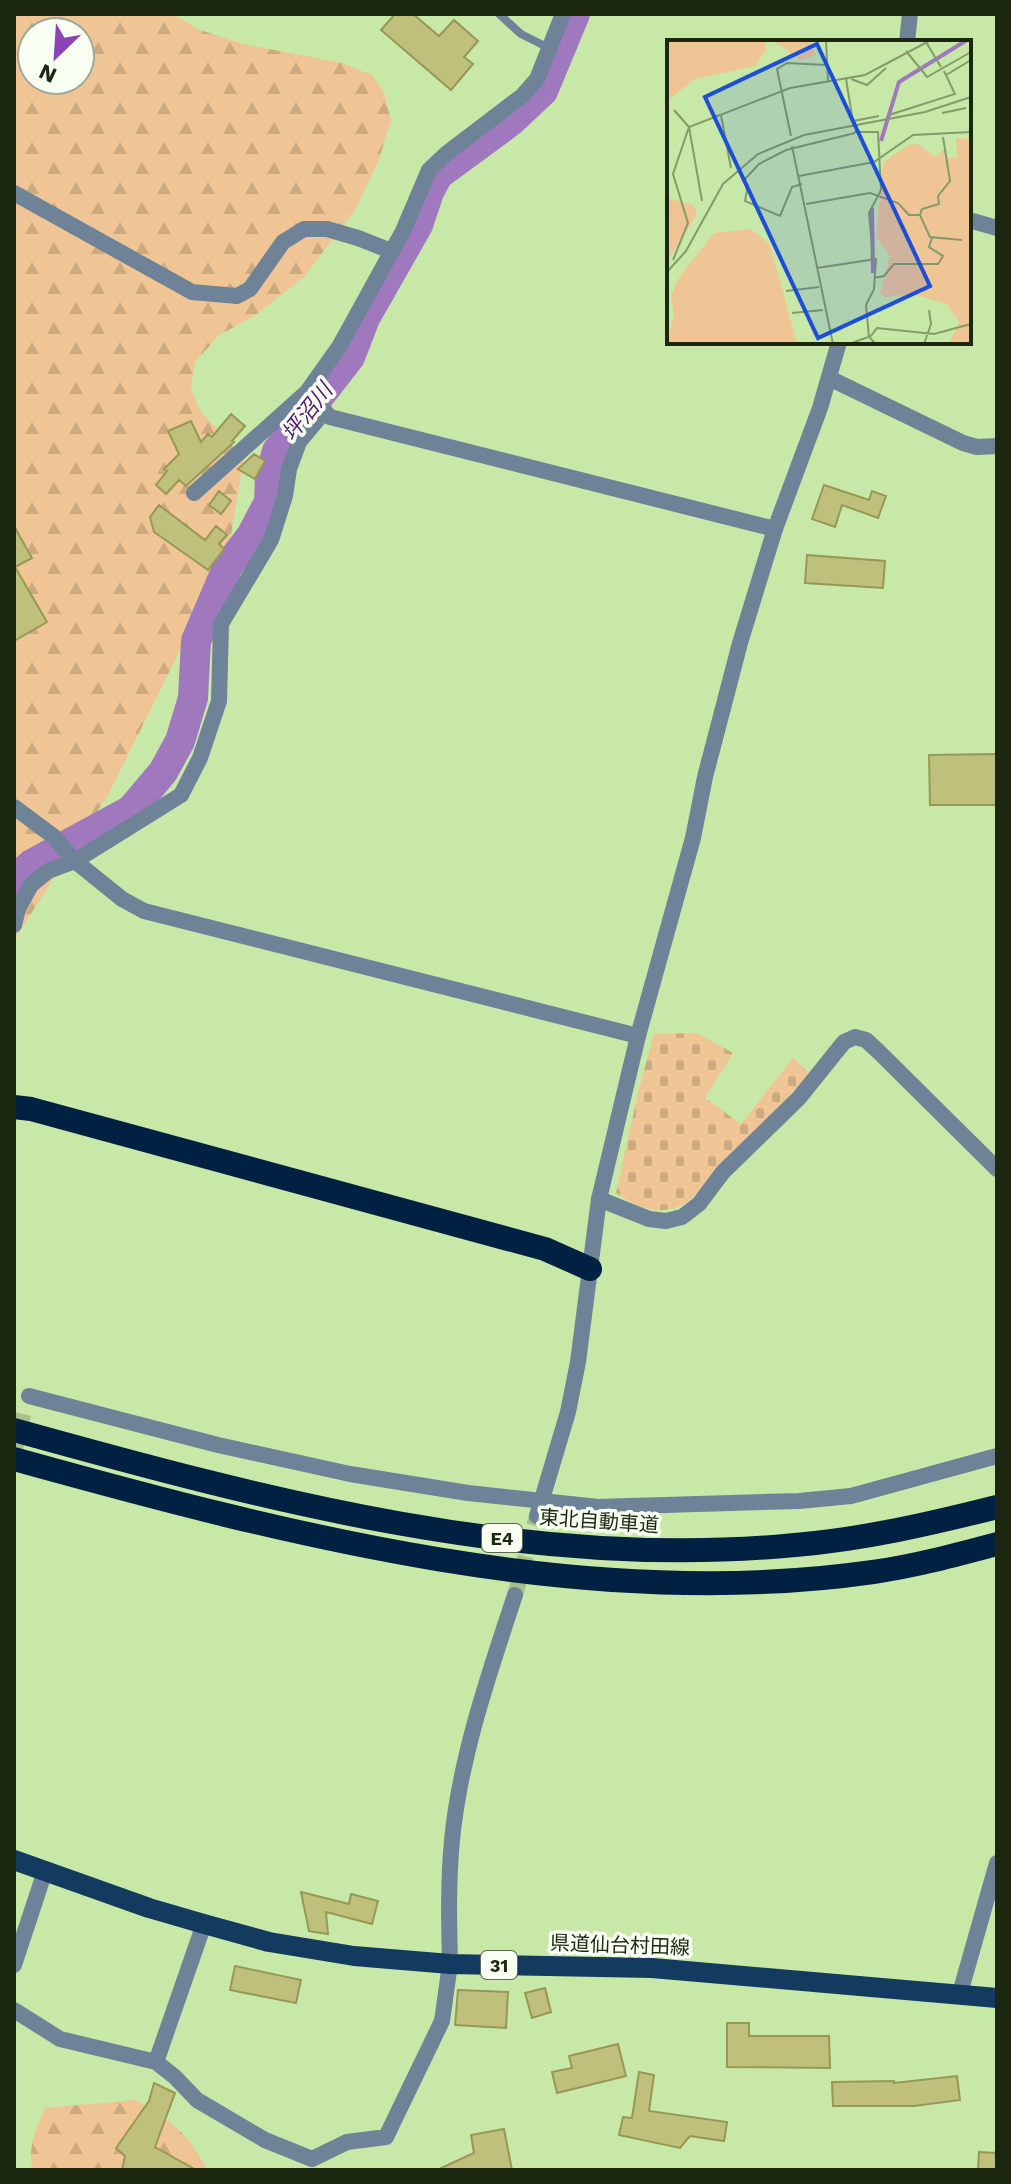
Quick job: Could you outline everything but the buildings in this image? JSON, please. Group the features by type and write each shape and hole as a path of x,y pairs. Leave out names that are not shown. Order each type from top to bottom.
{"highway":[{"path":"14,1107 46,1113 545,1249 590,1269"},
{"path":"14,1117 46,1123 530,1261 590,1269"},
{"name":"東北自動車道","path":"14,1430 180,1475 304,1504 402,1523 567,1545 645,1550 793,1545 873,1536 997,1507"},
{"name":"E4","path":"14,1459 306,1534 482,1565 570,1575 697,1582 818,1578 888,1569 997,1544"}],"main road":[{"name":"県道仙台村田線","path":"14,1860 204,1924 269,1942 354,1956 450,1964 652,1968 997,1998"}],"street":[{"path":"14,925 18,909 31,885 68,852 181,795 200,758 219,701 221,624 271,540 285,496 289,469 339,347 403,231 429,170 522,96 537,79 563,14"},
{"path":"907,40 910,14"},
{"path":"14,193 192,292 237,296 250,289 283,242 304,229 327,229 391,251"},
{"path":"971,221 997,228"},
{"path":"539,1509 568,1412 599,1199 638,1036 693,838 705,777 740,643 775,529 838,344"},
{"path":"829,378 963,443 977,447 997,446"},
{"path":"194,493 315,401"},
{"path":"315,401 330,417 775,529"},
{"path":"14,807 122,899 144,911 638,1036"},
{"path":"599,1199 649,1219 666,1221 682,1217 699,1204 723,1172 799,1098 844,1042 855,1037 866,1040 893,1064 997,1169"},
{"path":"23,1399 350,1474 539,1509 851,1496 997,1456"},
{"path":"14,2010 60,2039 156,2062 197,2100 265,2140 312,2159 347,2142 386,2137 442,2021 450,1964 452,1839 462,1781 487,1680 515,1595"},
{"path":"960,1993 997,1863"},
{"path":"14,1965 45,1871"},
{"path":"156,2062 204,1924"}],"lane":[{"path":"499,14 521,34 549,48"}],"green space":[{"path":"14,14 173,14 197,29 243,44 342,63 372,75 384,92 391,121 378,162 355,210 304,277 253,317 219,335 195,362 191,389 201,412 244,458 229,547 108,795 14,940"},
{"path":"697,1033 733,1053 705,1098 741,1124 793,1058 810,1074 687,1203 668,1210 642,1207 616,1193 654,1034"},
{"path":"136,2100 178,2129 193,2146 207,2170 32,2170 32,2146 45,2108"}],"waterway":[{"name":"坪沼川","path":"14,885 18,876 32,864 131,810 163,772 180,741 193,698 196,641 228,566 251,536 269,502 270,475 277,451 350,357 365,318 418,225 438,175 510,122 543,91 575,14"}],"tunnel":[{"path":"14,1453 25,1407"},
{"path":"515,1595 537,1516"}]}
